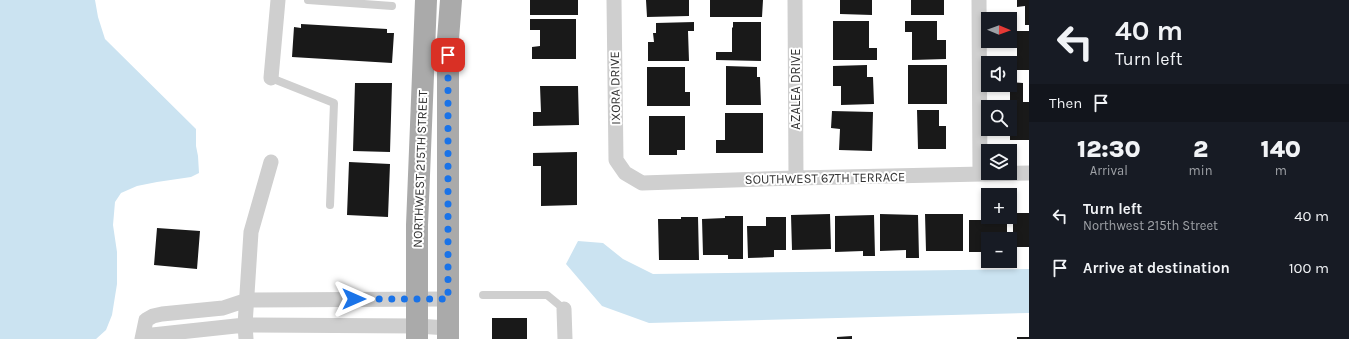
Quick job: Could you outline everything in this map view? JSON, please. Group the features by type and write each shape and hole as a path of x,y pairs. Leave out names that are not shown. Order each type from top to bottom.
{"main road":[{"name":"NORTHWEST 215TH STREET","path":"417,333 417,225 426,0"},
{"name":"NORTHWEST 215TH STREET","path":"448,333 448,39 451,0"}],"street":[{"path":"271,78 278,0"},
{"name":"IXORA DRIVE","path":"614,0 616,160 625,173"},
{"name":"AZALEA DRIVE","path":"795,0 796,178"},
{"path":"979,0 980,174"},
{"path":"246,332 251,232 271,162"},
{"name":"SOUTHWEST 67TH TERRACE","path":"625,173 642,183 1029,173"},
{"path":"448,299 247,300 223,308 153,316 146,320 142,337 246,332 448,333"},
{"path":"564,309 564,339"}],"lane":[{"path":"308,0 392,6"},
{"path":"271,78 334,103 330,205"},
{"path":"483,295 547,295 564,309"}],"water":[{"path":"0,0 95,0 98,17 105,39 196,129 199,173 191,177 137,186 121,193 115,202 113,225 117,252 117,284 112,315 106,330 96,339 0,339"},
{"path":"578,241 603,243 623,259 653,274 1029,269 1029,313 649,323 602,306 566,264"}],"building":[{"path":"530,0 578,0 578,15 530,15"},
{"path":"646,0 689,0 689,16 647,17"},
{"path":"710,0 763,0 762,17 710,17"},
{"path":"840,0 872,0 872,15 840,14"},
{"path":"911,0 944,0 944,15 911,15"},
{"path":"1017,0 1029,0 1029,25 1025,25 1025,6 1017,7"},
{"path":"530,19 576,19 576,59 532,59 532,47 540,46 540,30 530,30"},
{"path":"833,21 869,21 869,48 877,48 877,60 833,60"},
{"path":"905,21 937,21 937,40 946,40 946,59 912,60 912,32 905,32"},
{"path":"694,22 694,31 688,31 689,61 648,61 648,42 654,42 653,33 656,33 656,23"},
{"path":"733,22 761,22 761,61 716,60 716,52 732,52"},
{"path":"301,24 387,29 387,33 394,33 392,63 292,57 294,27 301,28"},
{"path":"1017,31 1029,31 1029,70 1017,70"},
{"path":"867,65 867,77 873,77 874,104 841,105 841,86 833,86 833,66"},
{"path":"908,65 947,65 947,104 908,104"},
{"path":"726,66 757,67 757,77 760,77 761,105 726,105"},
{"path":"647,67 685,67 685,92 690,92 690,106 647,106"},
{"path":"355,83 392,83 390,152 353,151"},
{"path":"1017,83 1023,83 1023,102 1029,102 1029,140 1010,140 1010,136 1017,136 1017,100 1010,100 1010,92 1017,92"},
{"path":"540,86 578,86 579,125 533,126 533,112 541,112"},
{"path":"917,110 939,110 939,126 946,126 946,149 918,149"},
{"path":"832,111 873,112 872,151 839,150 840,129 831,128"},
{"path":"725,113 763,113 763,153 716,153 716,140 725,140"},
{"path":"649,116 685,116 685,150 677,150 677,155 649,155"},
{"path":"577,152 577,205 541,206 541,166 533,166 533,153"},
{"path":"349,162 390,164 388,217 347,215"},
{"path":"1017,213 1029,213 1029,247 1017,247 1017,232 1013,232 1013,224 1017,224"},
{"path":"830,214 831,249 792,250 791,215"},
{"path":"880,214 918,215 919,258 906,258 906,250 880,251"},
{"path":"925,214 963,214 963,251 926,251"},
{"path":"874,215 875,256 863,256 863,251 835,252 835,216"},
{"path":"725,216 743,216 743,259 728,259 728,255 703,255 702,219 725,218"},
{"path":"681,217 698,217 699,260 659,260 658,219 681,219"},
{"path":"766,217 786,217 786,250 774,250 774,257 748,258 747,226 766,226"},
{"path":"969,220 981,220 981,224 1007,224 1007,232 981,232 981,252 969,252"},
{"path":"157,228 200,231 197,269 154,265"},
{"path":"492,318 527,318 527,339 492,339"},
{"path":"852,336 852,339 837,339 837,337"},
{"path":"1017,337 1029,337 1029,339 1017,339"}],"route":[{"path":"354,299 448,299 448,55"}]}
